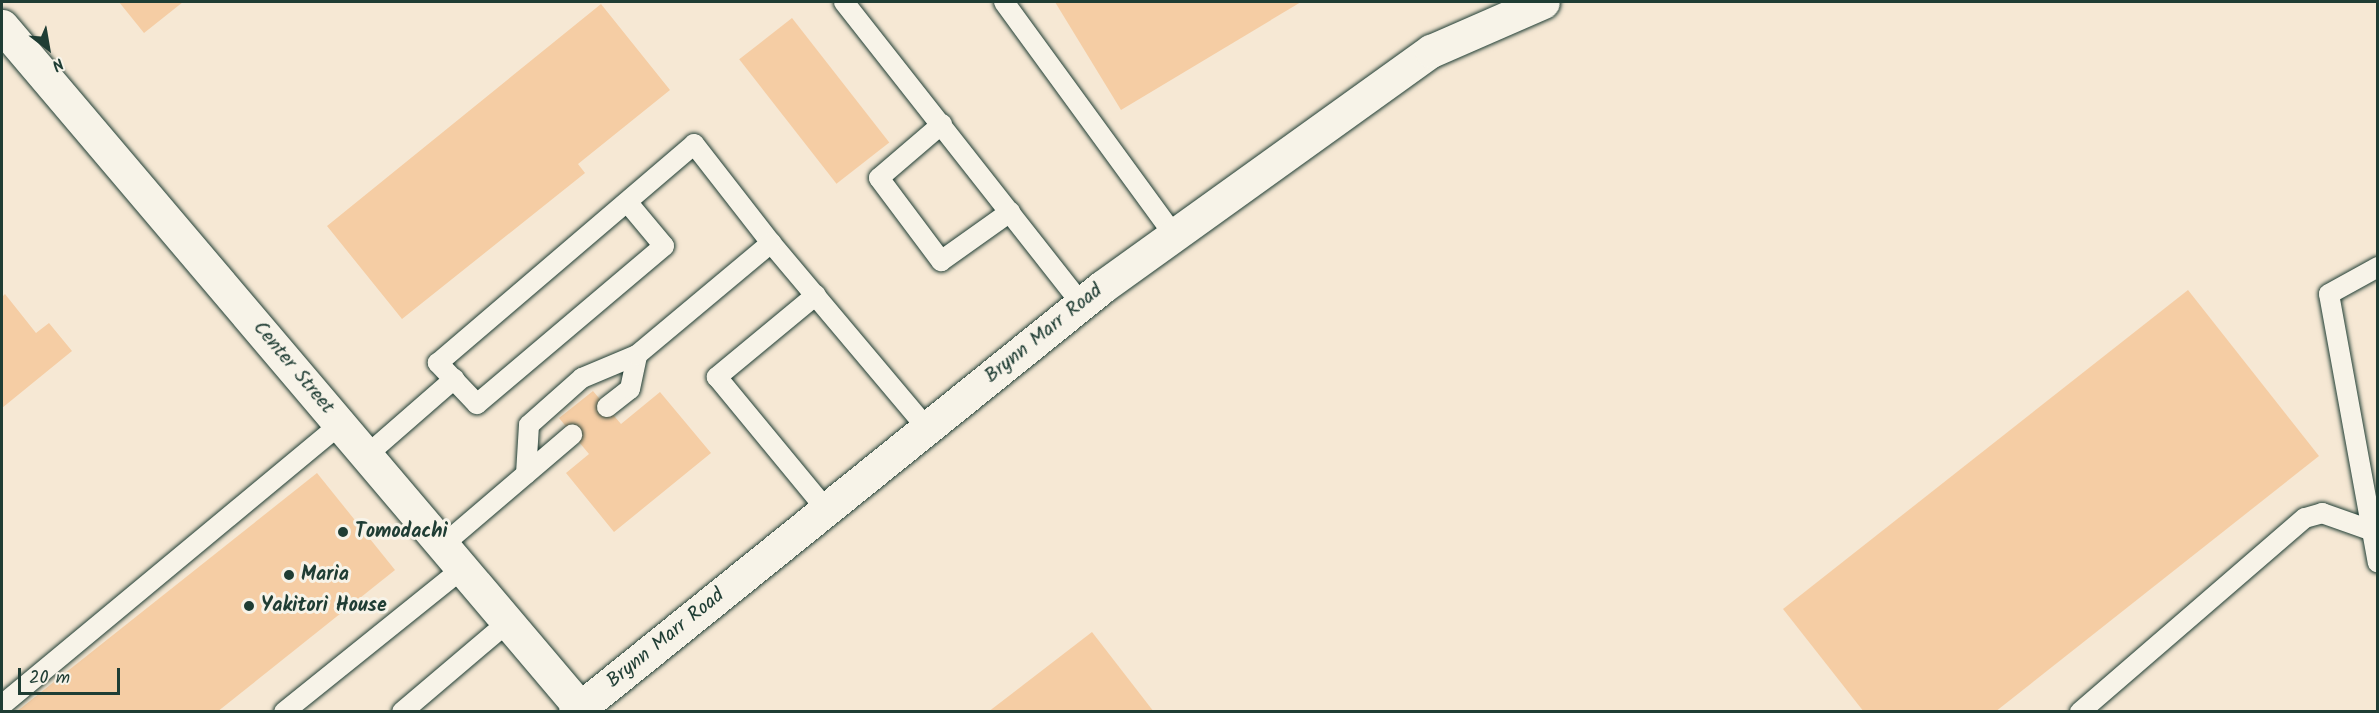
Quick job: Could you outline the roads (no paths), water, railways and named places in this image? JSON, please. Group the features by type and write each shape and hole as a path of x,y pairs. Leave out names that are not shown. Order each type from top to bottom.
{"street":[{"name":"Brynn Marr Road","path":"580,710 1082,303 1174,235 1431,51 1543,2"},
{"name":"Center Street","path":"2,26 453,556 580,710"}],"lane":[{"path":"844,2 1082,303"},
{"path":"1004,2 1174,235"},
{"path":"942,124 879,178 941,261 1010,212"},
{"path":"628,203 664,246 477,404 438,363 628,203 694,144 771,243 927,428"},
{"path":"526,474 529,425 582,378 637,355 771,243"},
{"path":"2378,267 2329,294 2370,530 2378,564"},
{"path":"816,295 717,377 826,509"},
{"path":"607,407 630,388 637,355"},
{"path":"367,455 454,380"},
{"path":"2,705 341,424"},
{"path":"284,711 453,556 526,474 572,435"},
{"path":"2080,711 2306,518 2322,513 2370,530"},
{"path":"402,711 508,622"}],"place":[{"name":"Tomodachi","path":"343,532"},
{"name":"Maria","path":"289,575"},
{"name":"Yakitori House","path":"249,606"}]}
